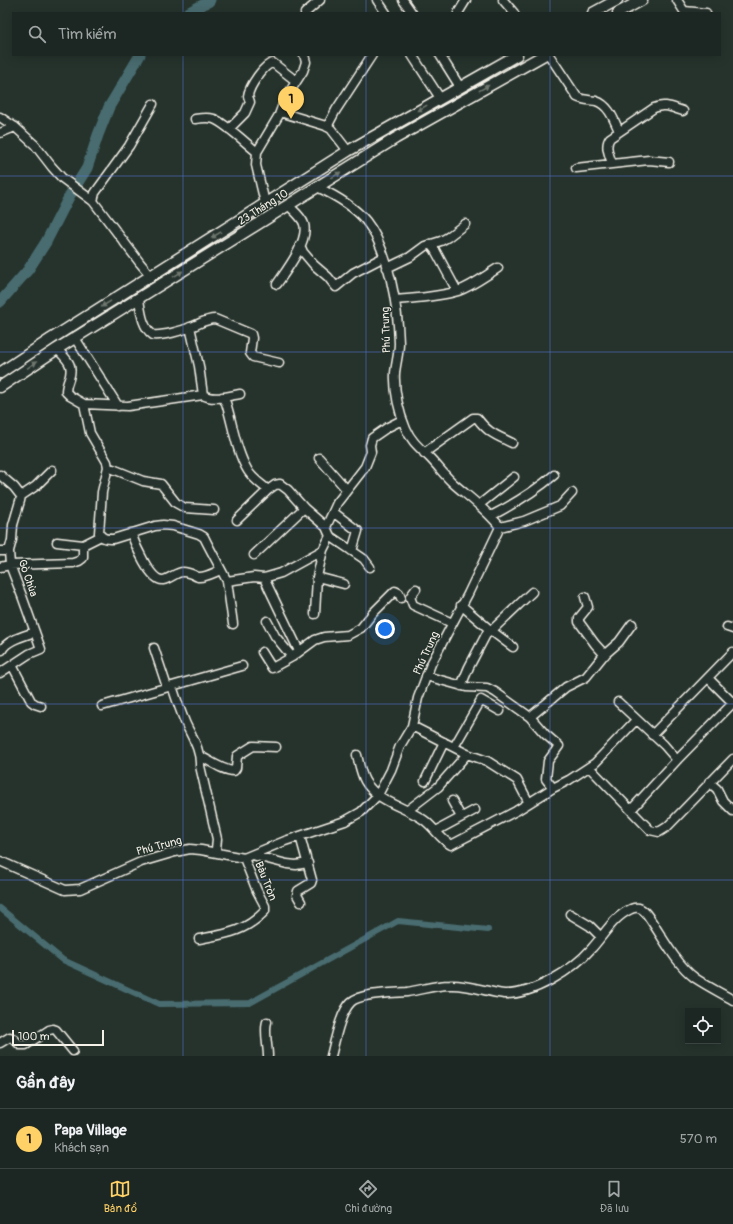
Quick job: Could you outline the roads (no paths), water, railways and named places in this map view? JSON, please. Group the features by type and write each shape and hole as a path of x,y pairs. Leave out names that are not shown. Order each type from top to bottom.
{"main road":[{"path":"595,12 617,0"},
{"path":"620,12 642,0"},
{"name":"23 Tháng 10","path":"0,373 348,151 515,56"},
{"name":"23 Tháng 10","path":"0,387 57,349 396,138 542,56"},
{"path":"460,87 467,98"},
{"path":"440,98 447,109"},
{"path":"151,276 158,287"}],"street":[{"path":"305,12 320,0"},
{"path":"377,0 385,12"},
{"path":"404,0 411,12"},
{"path":"459,12 466,0"},
{"path":"502,0 513,12"},
{"path":"677,0 684,11 695,12"},
{"path":"265,204 256,165 257,152 280,112 285,99 306,66 304,56"},
{"path":"327,127 336,110 371,56"},
{"path":"413,56 440,98"},
{"path":"441,56 460,87"},
{"path":"550,56 577,97 580,99 599,102 605,106 619,131"},
{"path":"229,129 245,114 250,102 248,96 260,72 267,65 273,63 296,81"},
{"path":"93,202 95,193 129,146 152,104"},
{"path":"612,164 607,142 619,131 659,105 683,111"},
{"path":"280,112 330,128 348,151"},
{"path":"0,116 15,127 34,145 62,178 93,202 151,276"},
{"path":"195,119 214,119 257,152"},
{"path":"0,133 15,127"},
{"path":"576,168 649,160 669,162"},
{"name":"Phú Trung","path":"0,861 65,890 80,889 141,862 164,854 190,850 248,857 275,845 350,818 367,807 378,795 391,770 400,746 412,726 418,698 426,676 500,527 492,516 450,480 412,439 402,420 395,385 395,372 399,344 396,300 384,257 372,229 366,220 350,206 317,187"},
{"path":"277,284 295,258 300,245 304,226 303,221 288,205"},
{"path":"387,268 410,257 425,246 448,237 465,224"},
{"path":"430,244 435,250 457,291"},
{"path":"300,245 303,252 314,265 328,277 336,287 353,273 384,257"},
{"path":"396,300 420,298 457,291 472,284 498,268"},
{"path":"139,299 144,326 148,332 153,335 157,336 190,327 210,319 215,319 251,334 252,338 250,353 254,357 279,363"},
{"path":"190,327 200,366 203,395"},
{"path":"75,338 118,406"},
{"path":"57,349 69,362 72,369 66,392 84,404 118,406 139,405 203,395 207,398 240,394"},
{"path":"222,397 226,403 244,463 254,478 268,490"},
{"path":"84,404 90,433 107,462 108,467 102,492 99,533 101,536 106,539 113,539 163,525 173,526 199,534 207,543 227,581 233,624"},
{"path":"424,453 473,418 477,418 484,428 512,443"},
{"path":"326,527 337,503 365,467 371,452 370,445 372,438 388,427 402,420"},
{"path":"319,458 347,490"},
{"path":"108,467 143,481 161,484 176,503 185,508 214,510"},
{"path":"0,475 14,487 21,496 36,486 52,470"},
{"path":"492,516 516,503 554,476"},
{"path":"479,505 514,477"},
{"path":"237,520 268,490 275,485 280,484 326,527 330,536 366,561 370,567"},
{"path":"500,527 524,521 560,506 572,492"},
{"name":"Gò Chùa","path":"0,673 40,649 10,565 9,551 12,540 14,518 21,496"},
{"path":"254,555 304,508"},
{"path":"333,512 358,531 352,551"},
{"path":"131,533 140,554 152,575 157,579 162,580 184,572 201,577 221,570"},
{"path":"57,542 83,545 101,536"},
{"path":"315,614 317,577 323,550 330,536"},
{"path":"0,567 10,565 73,563 83,558 83,545"},
{"path":"0,550 9,551"},
{"path":"227,581 254,577 264,578 281,573 323,550"},
{"path":"317,577 344,584"},
{"path":"264,578 299,650"},
{"path":"416,589 410,597 413,605 452,623"},
{"path":"262,652 272,668 292,657 299,650 320,638 348,635 361,628 395,591 399,593 402,598"},
{"path":"461,686 469,667 490,630 532,592"},
{"path":"585,597 588,607 579,618 579,622 605,655"},
{"path":"461,605 490,630 513,647"},
{"path":"267,621 275,636 292,657"},
{"path":"530,717 566,687 586,676 619,642 632,624"},
{"path":"2,650 8,643 35,632"},
{"path":"154,648 169,687 200,756 200,766 217,839 216,849 214,852"},
{"path":"652,735 733,652"},
{"path":"12,665 29,697 35,704 41,706"},
{"path":"102,706 242,666"},
{"path":"426,676 461,686 487,688 530,717 545,734 559,746 548,761 546,779 553,788"},
{"path":"631,810 677,760 733,703 708,678"},
{"path":"454,747 481,700 500,711"},
{"path":"618,702 664,745 677,760"},
{"path":"357,755 366,781 378,795 425,820 446,842 451,845 516,811 589,767 636,720"},
{"path":"412,726 467,754 487,761 517,780 529,803"},
{"path":"425,781 444,742"},
{"path":"200,756 223,768 234,771 236,768 237,756 252,747 276,747"},
{"path":"408,810 438,787 467,754"},
{"path":"589,767 650,830 659,832 667,827 733,759"},
{"path":"709,783 717,789 723,801 733,811"},
{"path":"452,801 461,818"},
{"path":"436,831 475,810"},
{"path":"300,836 312,880 311,883 298,891 297,895 301,902"},
{"path":"248,857 296,865 308,863"},
{"name":"Bàu Tròn","path":"198,939 239,930 250,925 265,911 265,906 257,891 248,857"},
{"path":"331,1056 342,1017 349,1003 354,999 372,995 408,992 451,985 511,995 539,986 564,971 591,949 610,925 623,914 632,909 638,908 643,909 678,961 687,971 695,978 733,1000"},
{"path":"570,914 590,926 601,937"},
{"path":"267,1022 266,1030 268,1040 268,1056"},
{"path":"0,1043 10,1037 20,1045 26,1045 53,1029 56,1030 73,1052"}],"waterway":[{"path":"189,12 210,0"},
{"path":"0,302 28,270 46,242 70,195 87,168 109,107 139,56"},
{"path":"0,908 63,960 159,1004 250,1003 398,921 488,930"}],"place":[{"name":"Papa Village","path":"291,119"}]}
